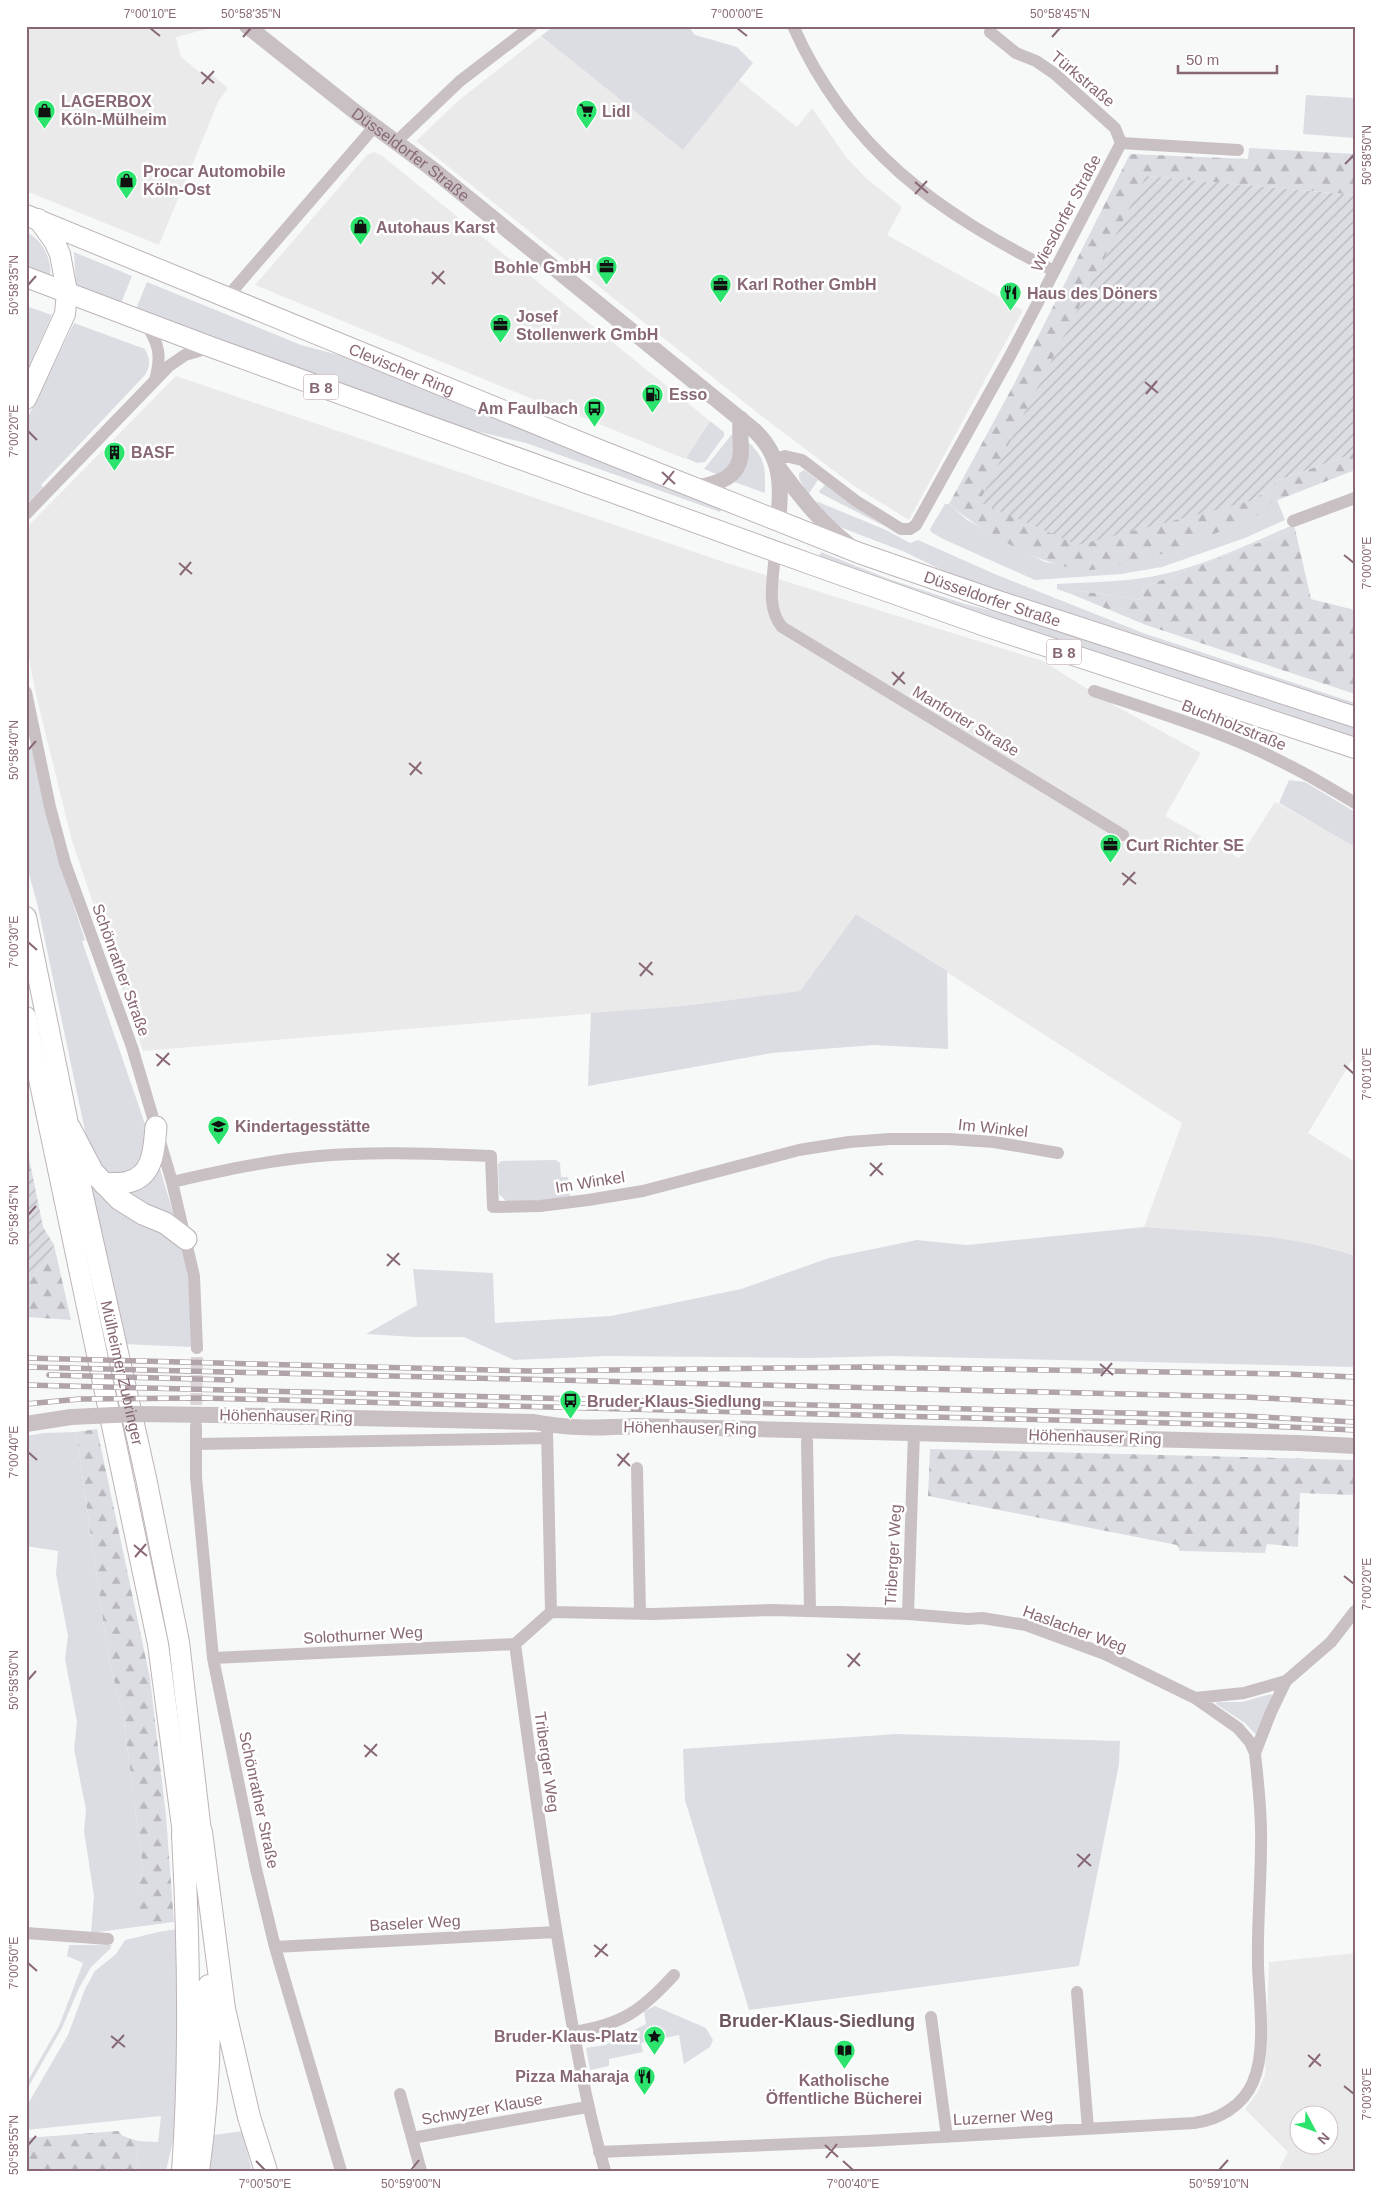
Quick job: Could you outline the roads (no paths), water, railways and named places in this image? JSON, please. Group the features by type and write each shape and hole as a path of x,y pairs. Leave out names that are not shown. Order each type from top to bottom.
{"highway":[{"path":"104,1184 129,1182 144,1174 153,1159 156,1127"},
{"path":"70,1128 92,1172 119,1199 143,1214 165,1224 186,1239"},
{"path":"183,2171 189,2087 189,1998 196,1835"},
{"path":"196,1835 210,2024 207,2091 198,2171"},
{"path":"196,1835 224,2009 249,2117 266,2171"}],"main road":[{"name":"Clevischer Ring","path":"32,217 778,521"},
{"path":"26,399 64,314 67,292 60,254 54,241 32,217"},
{"name":"B 8","path":"26,276 212,347 775,552"},
{"path":"775,552 778,521"},
{"name":"Düsseldorfer Straße","path":"778,521 860,553 995,600 1355,717"},
{"name":"Düsseldorfer Straße","path":"775,552 988,627 1355,748"},
{"name":"Mülheimer Zubringer","path":"26,917 179,1642 196,1835"},
{"name":"Mülheimer Zubringer","path":"26,1017 158,1644 196,1835"}],"street":[{"name":"Düsseldorfer Straße","path":"248,26 375,126 397,141 762,438 777,462 781,494 778,521"},
{"path":"397,141 460,81 532,26"},
{"path":"793,26 810,61 838,105 862,136 904,178 957,218 1054,271"},
{"name":"Türkstraße","path":"990,32 1016,53 1036,61 1055,74 1115,128 1121,143"},
{"path":"228,296 375,126"},
{"name":"Wiesdorfer Straße","path":"777,462 785,456 802,460 856,501 901,529 910,529 916,526 1121,143 1238,150"},
{"path":"145,322 152,333 158,349 159,365 154,380"},
{"path":"26,514 154,380 185,355 212,347"},
{"path":"694,488 723,481 734,470 741,456 738,432 741,419"},
{"path":"777,462 814,514 830,530 860,553"},
{"path":"1293,521 1355,498"},
{"name":"Manforter Straße","path":"775,552 773,606 776,619 782,627 1124,835"},
{"name":"Schönrather Straße","path":"26,692 50,807 65,863 132,1047 172,1182 194,1276 197,1348"},
{"name":"Buchholzstraße","path":"1094,692 1179,720 1287,764 1355,803"},
{"name":"Im Winkel","path":"172,1182 244,1166 320,1156 405,1153 491,1156 493,1206 540,1206 643,1190 799,1150 849,1142 890,1139 948,1139 994,1142 1058,1153"},
{"name":"Höhenhauser Ring","path":"26,1424 71,1417 135,1414 216,1415 525,1422 547,1432"},
{"name":"Schönrather Straße","path":"196,1426 196,1477 213,1658 256,1868 275,1947 341,2171"},
{"name":"Höhenhauser Ring","path":"196,1444 547,1432 636,1426 914,1432 1355,1446"},
{"path":"515,1644 552,1612 547,1432"},
{"name":"Triberger Weg","path":"552,1612 716,1613 772,1610 908,1614 914,1432"},
{"path":"807,1441 810,1612"},
{"path":"637,1468 640,1613"},
{"name":"Haslacher Weg","path":"1255,1753 1271,1712 1286,1681 1331,1642 1355,1611"},
{"name":"Haslacher Weg","path":"908,1614 968,1619 982,1618 1026,1625 1105,1654 1195,1698 1238,1728 1250,1742 1255,1753 1262,1843 1259,1944"},
{"name":"Triberger Weg","path":"515,1644 556,1932 573,2032 587,2106 605,2171"},
{"name":"Solothurner Weg","path":"213,1658 515,1644"},
{"name":"Haslacher Weg","path":"1195,1698 1244,1693 1286,1681"},
{"name":"Baseler Weg","path":"275,1947 556,1932"},
{"path":"26,1933 108,1939"},
{"name":"Luzerner Weg","path":"599,2152 947,2137 1207,2121 1226,2112 1242,2099 1253,2082 1259,2065 1261,2020 1259,1944"},
{"path":"573,2032 605,2026 636,2012 653,1998 674,1974"},
{"path":"1077,1992 1088,2129"},
{"path":"931,2017 947,2137"},
{"name":"Schwyzer Klause","path":"400,2094 421,2171"},
{"name":"Schwyzer Klause","path":"412,2138 587,2106"}],"tunnel":[{"path":"196,1423 197,1348"}],"railway":[{"path":"26,1358 530,1371 865,1367 1285,1374 1355,1377"},
{"path":"26,1367 1246,1397 1355,1403"},
{"path":"49,1375 231,1380"},
{"path":"26,1385 1244,1416 1355,1422"},
{"path":"26,1404 80,1399 203,1398 1243,1425 1355,1430"}],"place":[{"name":"LAGERBOX Köln-Mülheim","path":"45,129"},
{"name":"Lidl","path":"586,130"},
{"name":"Procar Automobile Köln-Ost","path":"127,199"},
{"name":"Autohaus Karst","path":"360,246"},
{"name":"Bohle GmbH","path":"607,286"},
{"name":"Karl Rother GmbH","path":"721,303"},
{"name":"Haus des Döners","path":"1011,312"},
{"name":"Josef Stollenwerk GmbH","path":"500,344"},
{"name":"Esso","path":"653,413"},
{"name":"Am Faulbach","path":"594,427"},
{"name":"BASF","path":"115,471"},
{"name":"Curt Richter SE","path":"1110,864"},
{"name":"Kindertagesstätte","path":"219,1145"},
{"name":"Bruder-Klaus-Siedlung","path":"571,1420"},
{"name":"Bruder-Klaus-Platz","path":"654,2055"},
{"name":"Katholische Öffentliche Bücherei","path":"844,2070"},
{"name":"Pizza Maharaja","path":"645,2095"}],"district":[{"name":"Bruder-Klaus-Siedlung","path":"817,2021"}]}
